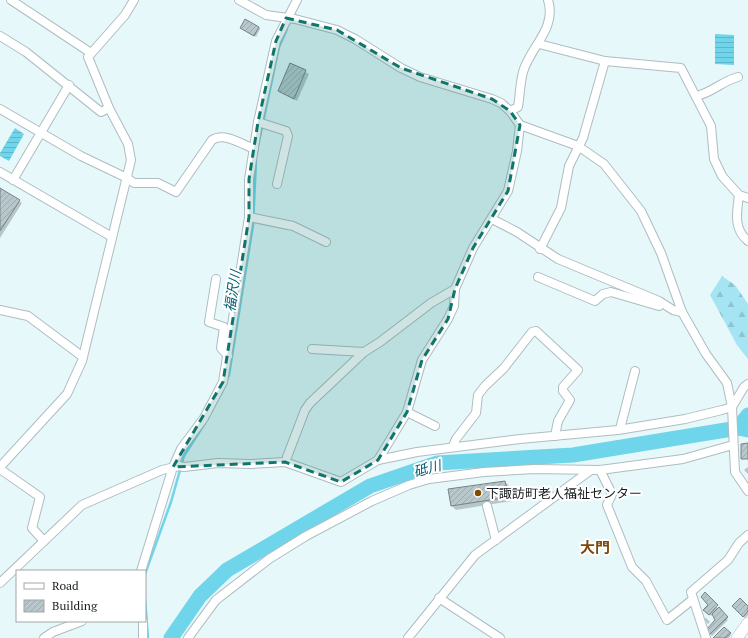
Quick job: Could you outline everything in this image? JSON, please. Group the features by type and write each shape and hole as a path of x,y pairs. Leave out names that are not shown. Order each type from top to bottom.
{"main road":[{"path":"737,638 748,623"}],"street":[{"path":"11,0 91,53"},
{"path":"44,541 32,528 40,497 0,468 68,394 83,357 131,160 128,144 109,108 88,57 125,15 134,0"},
{"path":"239,0 266,15 337,30 355,39 401,68 420,77 492,98 501,103 510,111 520,125 578,146 604,164 641,211 661,253 682,312 706,354 727,384 732,409 735,472 748,491"},
{"path":"141,570 178,467 181,449 215,400 223,382 249,217 248,179 258,122 276,41 286,18 297,0"},
{"path":"510,111 518,106 522,73 526,63 539,44 548,24 548,0"},
{"path":"0,36 26,52 102,112 109,108"},
{"path":"539,44 605,61 682,68 710,126 714,159 722,176 739,195 748,198"},
{"path":"540,249 561,208 569,166 594,104 605,61"},
{"path":"696,96 707,94 728,80 738,77"},
{"path":"13,180 69,85"},
{"path":"0,109 81,156 127,178 134,183 158,183 176,192 212,140 217,137 227,138 254,149"},
{"path":"258,122 286,131 288,136 277,184"},
{"path":"378,460 407,412 422,360 448,319 454,306 455,290 473,248 508,191 517,151 520,125"},
{"path":"0,172 112,237"},
{"path":"739,195 736,223 742,237 748,241"},
{"path":"249,217 293,226 326,242"},
{"path":"492,219 517,232 540,249 558,259 659,301 673,310"},
{"path":"538,277 595,301 603,294 611,292 682,312"},
{"path":"216,279 209,322 224,327 221,348 228,356"},
{"path":"287,458 305,410 364,352 380,342 431,303 455,290"},
{"path":"0,310 28,316 83,357"},
{"path":"453,446 456,439 476,413 478,395 485,386 504,368 532,332 536,331 578,370 563,388 563,391 570,400 558,421 555,436"},
{"path":"312,349 364,352"},
{"path":"620,429 635,371"},
{"path":"0,584 82,505 162,470 218,463 251,464 285,462 341,482 378,460 453,446 620,429 685,419 732,409 744,387 748,384"},
{"path":"407,412 435,426"},
{"path":"188,638 216,600 269,559 306,536 372,501 409,485 429,479 484,472 534,469 596,470 683,459 733,442"},
{"path":"408,638 438,598 475,555 596,470"},
{"path":"596,470 612,494 607,505 632,567 646,581 667,620 692,600"},
{"path":"487,506 496,540"},
{"path":"706,638 692,600 691,592 728,560 748,534"},
{"path":"438,598 500,638"},
{"path":"44,638 53,632 79,622"},
{"path":"143,622 143,638"}],"highlighted area":[{"path":"286,18 337,30 401,68 492,99 510,111 520,125 508,191 473,248 455,289 448,319 422,360 407,412 378,460 341,482 285,462 173,467 223,382 249,217 249,179 258,122 276,41"}],"green space":[{"path":"722,276 735,285 748,304 748,359 737,345 710,295"}],"shaded area":[{"path":"715,34 734,35 734,65 715,64"},
{"path":"15,128 24,134 9,161 0,156 0,153"}],"building":[{"path":"245,19 259,27 254,36 240,28"},
{"path":"290,63 306,70 294,99 278,91"},
{"path":"0,188 20,200 0,231"},
{"path":"748,443 748,459 741,459 741,444"},
{"name":"下諏訪町老人福祉センター","path":"505,481 509,497 451,506 448,489"},
{"path":"705,592 718,605 709,615 703,610 708,605 701,597"},
{"path":"740,598 748,606 748,611 743,617 732,606"},
{"path":"719,607 728,617 709,635 706,630 715,620 712,614"},
{"path":"724,627 731,633 725,638 713,638"}],"waterway":[{"name":"福沢川","path":"258,146 279,47 287,29"},
{"name":"福沢川","path":"226,381 229,375 253,225 256,161"},
{"name":"福沢川","path":"213,408 222,392"},
{"name":"砥川","path":"738,428 748,415"},
{"name":"福沢川","path":"146,571 171,502 184,456 205,423"},
{"name":"砥川","path":"171,638 200,596 227,570 370,486 437,463 573,455 738,428 748,430"},
{"name":"福沢川","path":"146,612 148,638"}],"place":[{"name":"下諏訪町老人福祉センター","path":"478,493"}],"district":[{"name":"大門","path":"595,547"}]}
